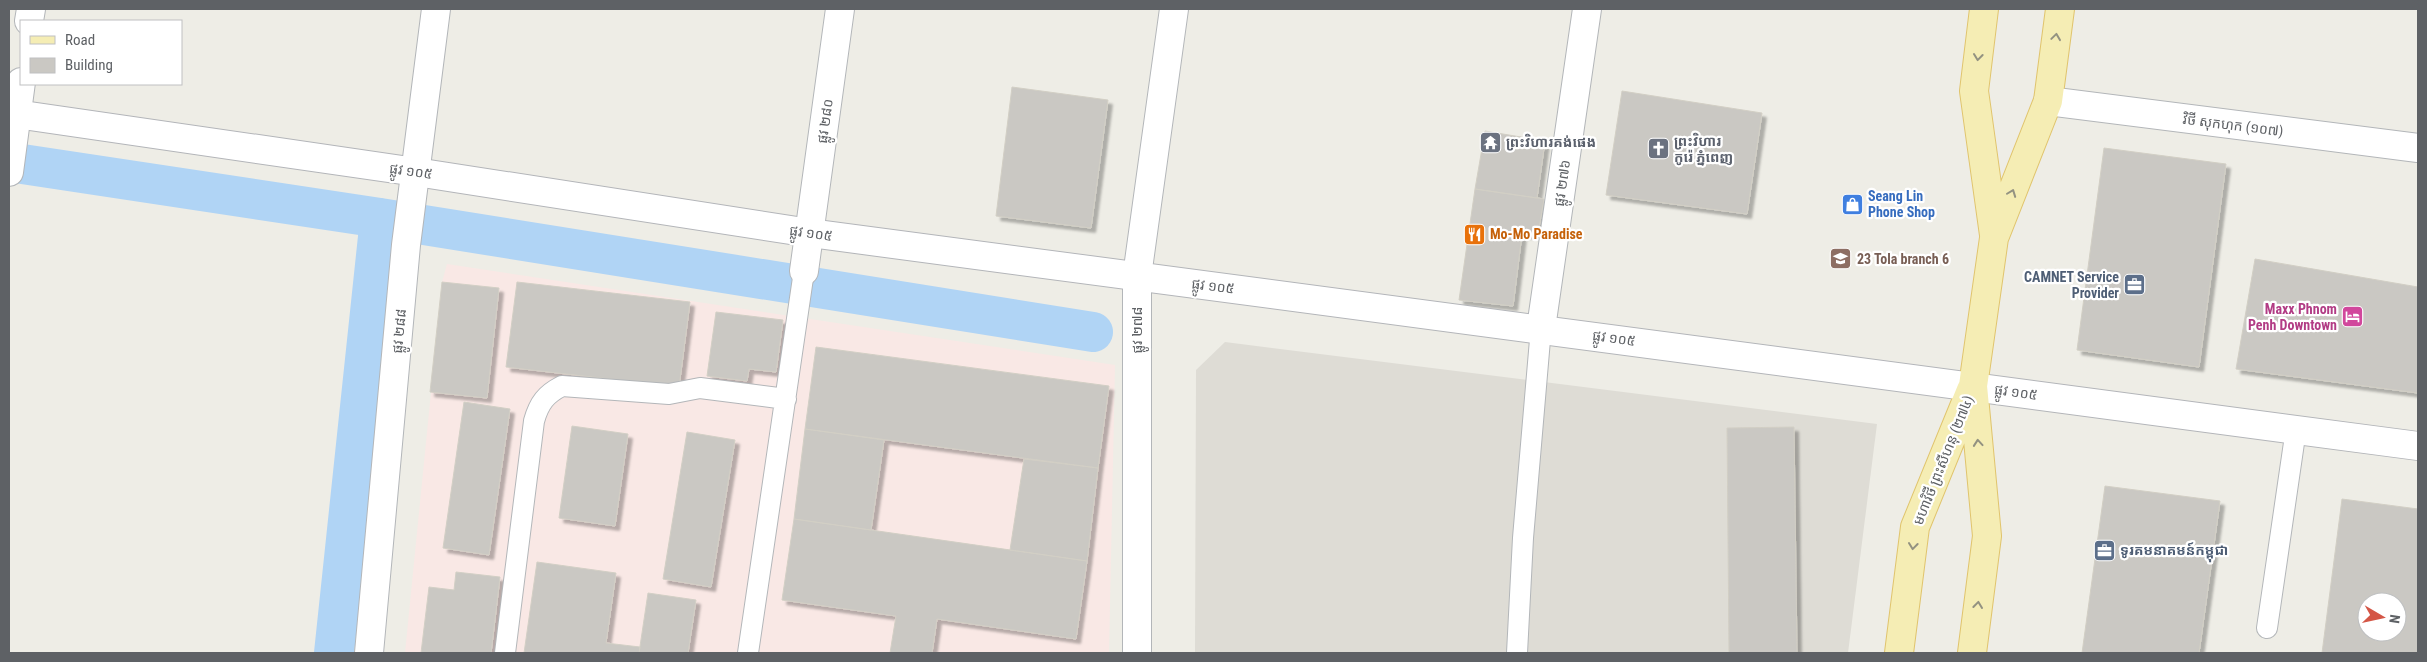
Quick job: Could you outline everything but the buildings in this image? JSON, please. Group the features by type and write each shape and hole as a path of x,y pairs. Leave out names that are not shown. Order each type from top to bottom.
{"main road":[{"name":"មហាវិថី ព្រះសីហនុ (២៧៤)","path":"1984,9 1974,91 1994,238"},
{"name":"មហាវិថី ព្រះសីហនុ (២៧៤)","path":"1972,653 1987,536 1973,386 1994,238 2048,101 2060,9"},
{"name":"មហាវិថី ព្រះសីហនុ (២៧៤)","path":"1899,653 1915,527 1973,386"}],"street":[{"name":"ផ្លូវ ២៨៨","path":"369,653 406,245 436,9"},
{"name":"ផ្លូវ ២៨០","path":"804,271 840,9"},
{"name":"ផ្លូវ ២៧៨","path":"1137,653 1137,276 1174,9"},
{"name":"ផ្លូវ ២៧៦","path":"1541,328 1587,9"},
{"path":"9,172 13,123 20,85"},
{"name":"វិថី សុកហុក (១០៧)","path":"2048,101 2418,148"},
{"name":"ផ្លូវ ១០៥","path":"13,123 416,172 810,233 1541,328 2418,446"}],"lane":[{"path":"748,653 804,271"},
{"path":"1517,653 1523,538 1541,328"},
{"path":"505,653 534,421 539,405 550,392 562,386 669,394 700,388 786,399"},
{"path":"2267,628 2296,429"}],"shaded area":[{"path":"447,264 1115,365 1109,653 405,653 442,282"},
{"path":"1225,342 1877,424 1848,653 1195,653 1196,370"}],"waterway":[{"path":"9,162 380,218 1093,332"},
{"path":"334,653 380,218"}],"place":[{"name":"ព្រះវិហារគង់ផេង","path":"1490,142"},
{"name":"ព្រះវិហារ កូរ៉េ ភ្នំពេញ","path":"1658,149"},
{"name":"Seang Lin Phone Shop","path":"1852,204"},
{"name":"Mo-Mo Paradise","path":"1474,234"},
{"name":"23 Tola branch 6","path":"1841,259"},
{"name":"CAMNET Service Provider","path":"2135,285"},
{"name":"Maxx Phnom Penh Downtown","path":"2353,317"},
{"name":"ទូរគមនាគមន៍កម្ពុជា","path":"2104,550"}]}
